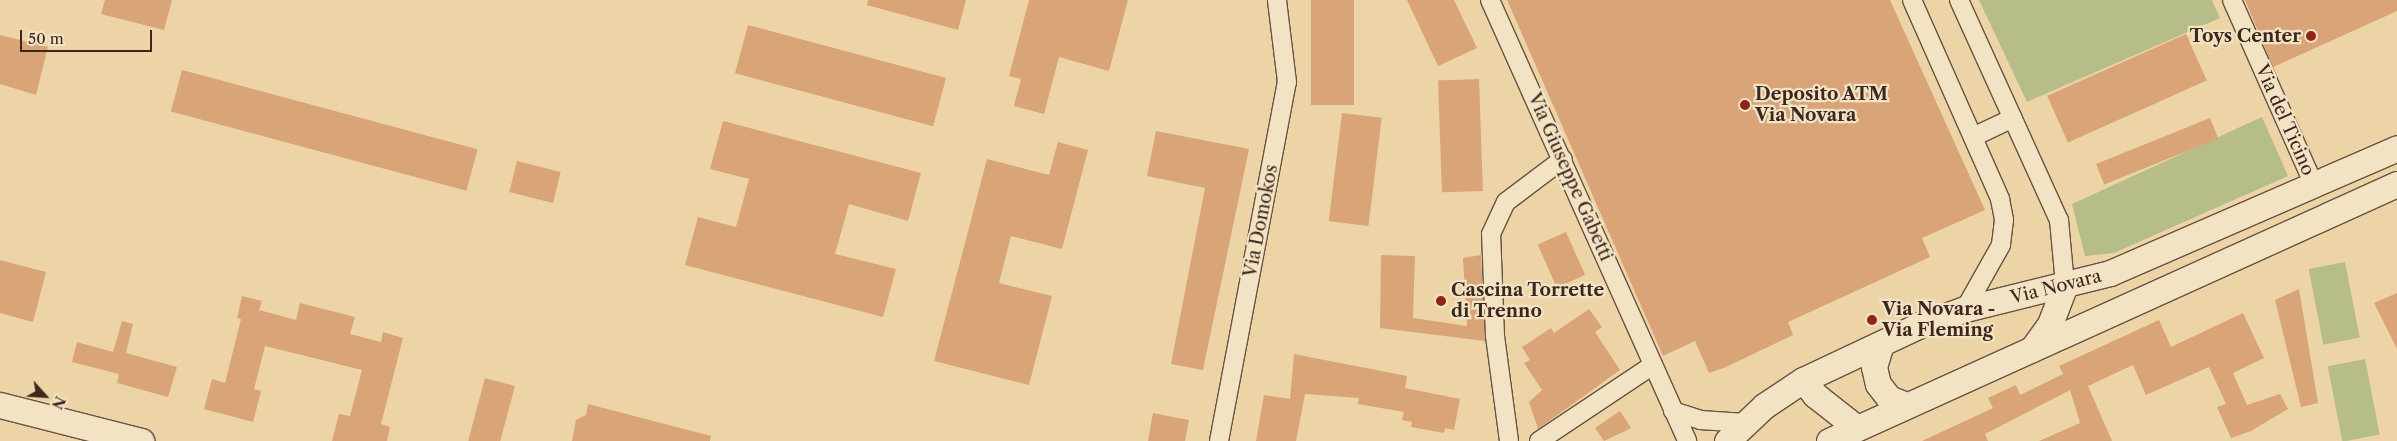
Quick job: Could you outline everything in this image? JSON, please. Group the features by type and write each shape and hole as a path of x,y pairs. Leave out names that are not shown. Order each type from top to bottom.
{"street":[{"name":"Via Domokos","path":"1219,441 1287,82 1277,0"},
{"name":"Via Giuseppe Gabetti","path":"1490,0 1563,159 1687,441"},
{"path":"1959,0 2060,220 2065,285 2050,324 2032,349"},
{"name":"Via del Ticino","path":"2232,0 2314,185"},
{"path":"1916,1 2000,199 2004,220 2001,245 1965,309"},
{"path":"1973,137 2012,118"},
{"name":"Via Novara","path":"1727,441 1746,422 1803,380 1881,344 1965,309 2110,274 2397,148"},
{"path":"1509,441 1495,336 1491,234 1506,202 1563,159"},
{"path":"1829,441 1906,404 2397,184"},
{"path":"1881,344 1874,367 1878,384 1889,398 1906,404"},
{"path":"1540,441 1653,365"},
{"path":"1803,380 1815,395 1857,428"},
{"path":"0,405 140,441"},
{"path":"1673,410 1700,420 1746,422"}],"green space":[{"path":"1979,0 2212,0 2220,18 2027,102"},
{"path":"2262,117 2288,176 2114,253 2085,256 2072,204"},
{"path":"2345,262 2360,338 2323,345 2309,269"},
{"path":"2365,359 2380,435 2342,441 2328,366"}],"building":[{"path":"105,0 172,0 164,30 101,14"},
{"path":"868,0 966,0 958,30 867,5"},
{"path":"1029,0 1128,0 1109,71 1059,57 1044,114 1014,106 1021,79 1009,76"},
{"path":"1311,0 1354,0 1354,105 1311,105"},
{"path":"1407,0 1454,0 1477,48 1438,66"},
{"name":"Deposito ATM Via Novara","path":"1507,0 1890,0 1985,210 1922,238 1930,257 1788,322 1793,335 1726,367 1709,373 1695,341 1663,356"},
{"path":"2245,0 2397,0 2397,11 2273,67"},
{"path":"748,25 946,78 933,126 735,73"},
{"path":"2186,34 2207,81 2068,142 2047,96"},
{"path":"0,35 48,47 36,95 0,84"},
{"path":"182,70 478,149 466,191 171,112"},
{"path":"1479,79 1483,191 1442,192 1438,80"},
{"path":"1342,113 1382,118 1368,226 1329,221"},
{"path":"2210,118 2218,138 2104,184 2096,164"},
{"path":"723,121 921,173 908,221 849,204 835,254 896,269 883,317 685,265 698,217 736,227 749,179 710,169"},
{"path":"1156,131 1249,149 1203,370 1171,364 1205,188 1147,176"},
{"path":"1058,142 1088,150 1062,249 1011,236 999,283 1052,296 1029,385 934,361 987,159 1049,175"},
{"path":"517,161 561,172 553,203 509,192"},
{"path":"1566,232 1585,275 1557,288 1538,245"},
{"path":"1381,255 1415,256 1413,318 1467,326 1463,258 1481,255 1485,341 1380,328"},
{"path":"0,260 46,272 33,322 0,313"},
{"path":"2299,289 2318,403 2301,407 2275,300"},
{"path":"2397,293 2397,349 2374,303"},
{"path":"242,296 262,301 259,310 296,320 300,303 355,317 350,334 381,342 383,332 403,338 381,424 390,427 387,441 332,441 339,414 350,416 362,370 265,346 254,389 261,391 253,422 204,409 212,379 225,383 241,319 237,318"},
{"path":"1589,309 1602,327 1595,332 1620,370 1538,429 1529,402 1542,390 1524,363 1530,360 1522,347 1551,328 1554,333"},
{"path":"2243,313 2264,358 2233,373 2247,405 2280,394 2288,409 2251,431 2231,438 2217,407 2226,404 2209,367 2146,395 2133,365 2088,386 2112,441 2039,441 2080,423 2070,390 1985,434 1988,441 1922,441 1993,408 1988,398 2016,385 2020,395 2063,374 2059,366 2159,320 2171,347"},
{"path":"122,321 133,324 126,353 177,367 168,397 117,383 119,374 72,362 77,342 113,352"},
{"path":"1294,354 1407,376 1405,388 1460,399 1454,430 1445,428 1444,433 1411,427 1412,422 1402,420 1404,412 1358,404 1359,398 1305,394 1296,441 1256,441 1264,395 1290,399"},
{"path":"485,378 515,386 500,441 468,441"},
{"path":"588,404 711,436 710,441 572,441 576,420 586,415"},
{"path":"1620,411 1631,428 1604,441 1595,428"},
{"path":"1153,413 1189,420 1185,441 1148,441"}],"place":[{"name":"Toys Center","path":"2311,36"},
{"name":"Deposito ATM Via Novara","path":"1745,105"},
{"name":"Cascina Torrette di Trenno","path":"1441,301"},
{"name":"Via Novara - Via Fleming","path":"1872,320"}]}
